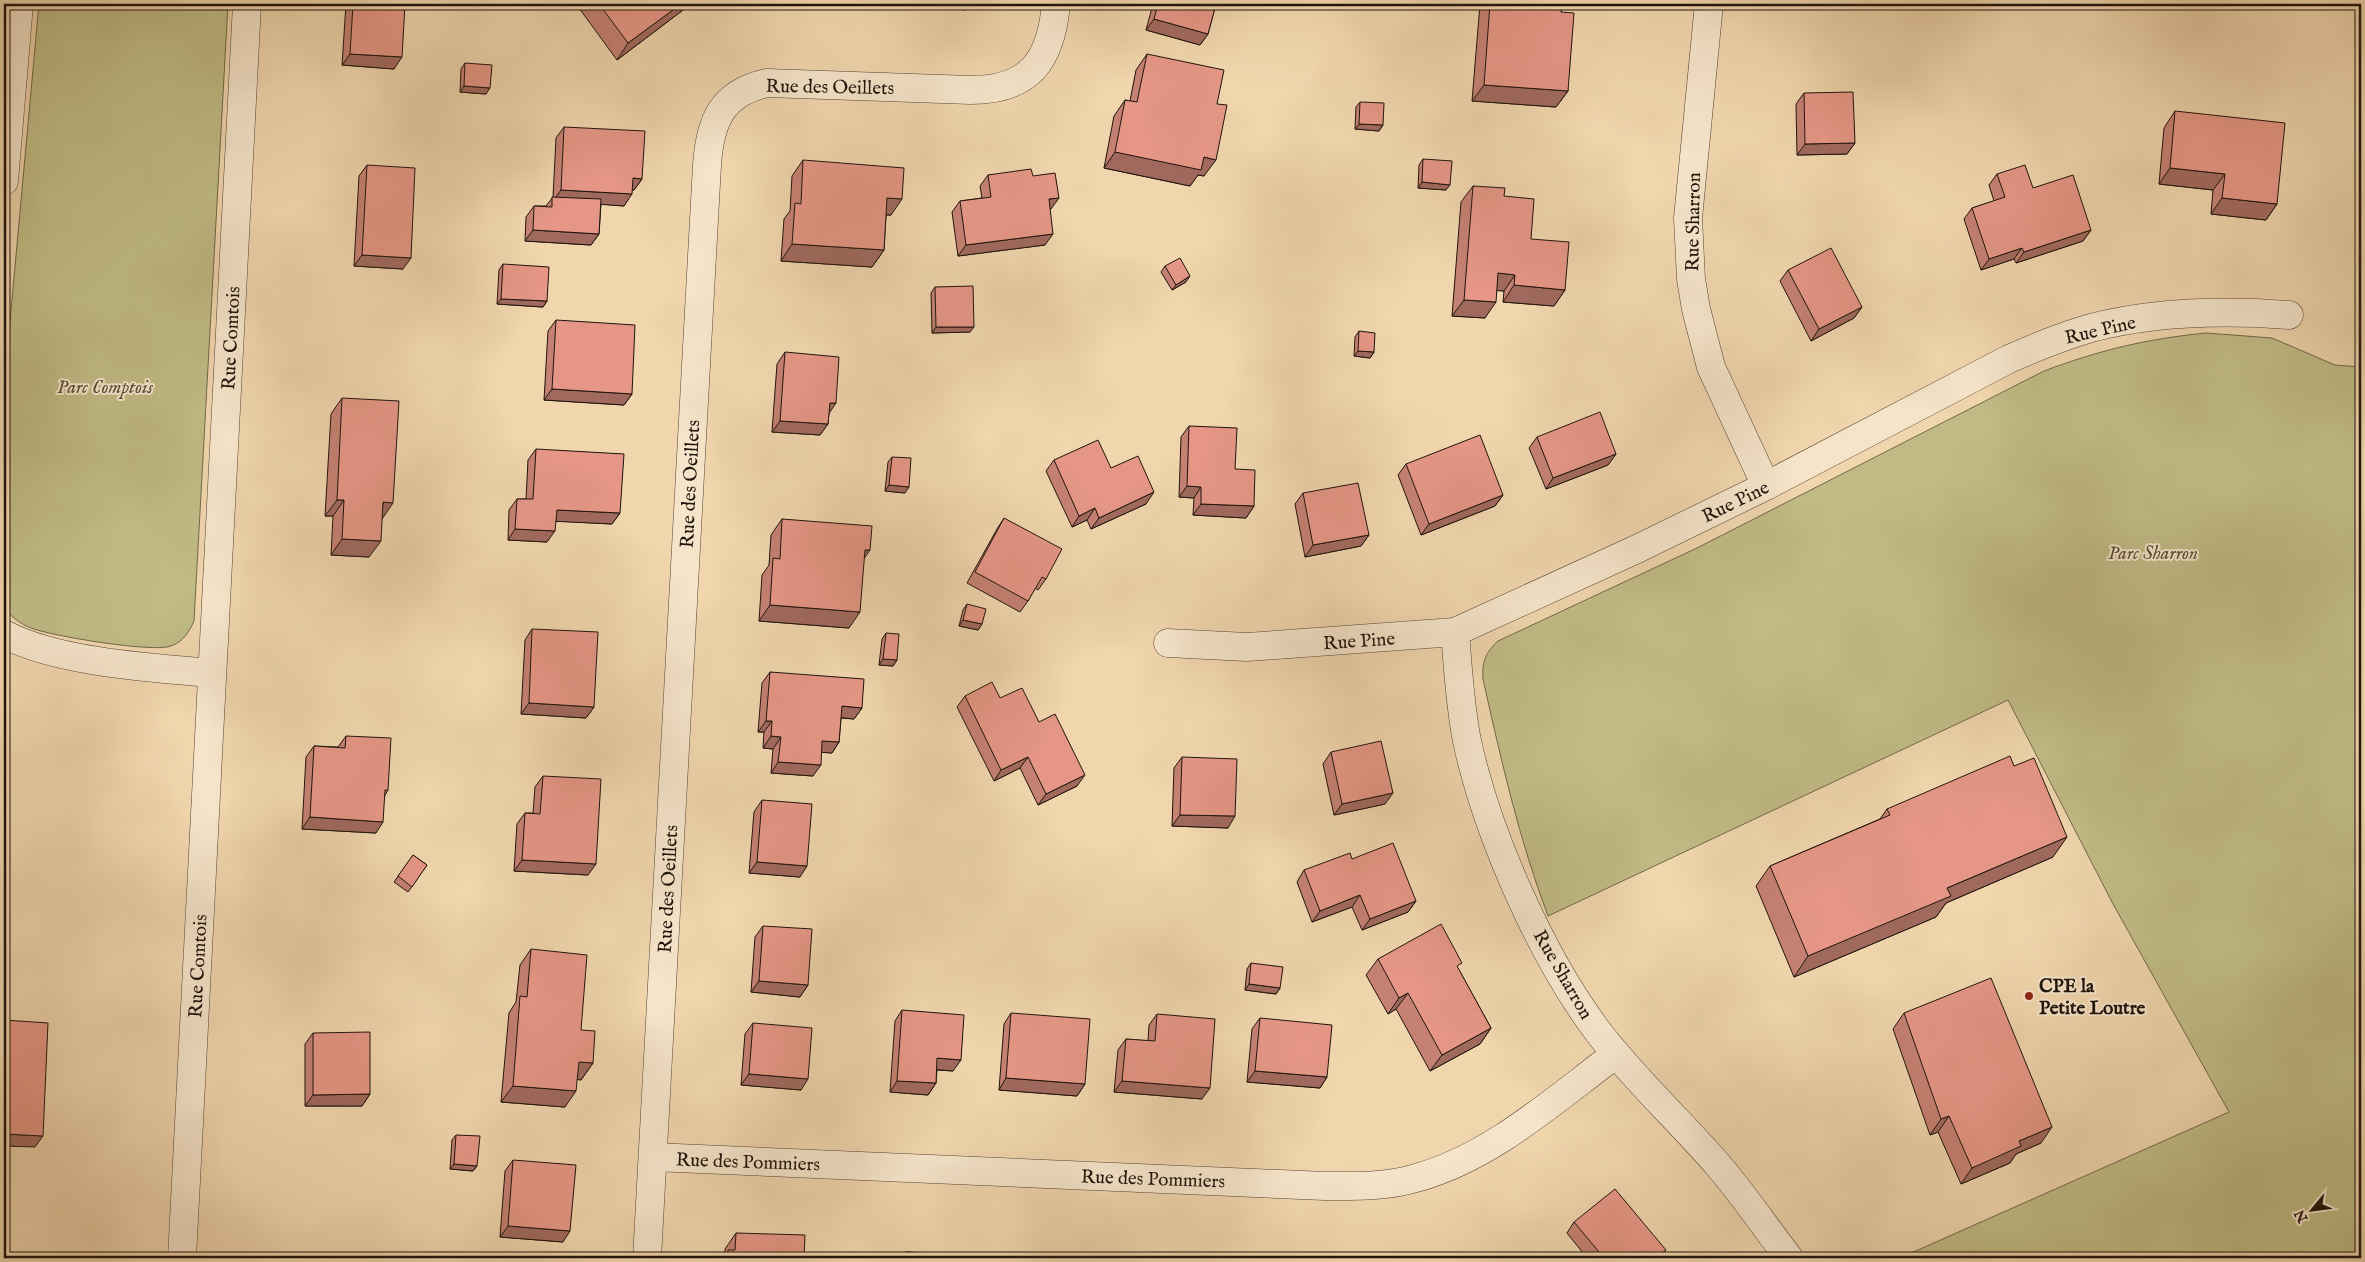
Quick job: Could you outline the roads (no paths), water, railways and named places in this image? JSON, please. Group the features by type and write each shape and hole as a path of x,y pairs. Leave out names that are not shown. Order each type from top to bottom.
{"street":[{"path":"4,181 19,4"},
{"name":"Rue Comtois","path":"182,1258 248,4"},
{"name":"Rue des Oeillets","path":"648,1258 707,164 713,124 726,104 735,96 745,90 767,83 971,90 1003,87 1025,76 1042,58 1052,36 1056,4"},
{"name":"Rue Sharron","path":"1709,4 1688,218 1691,279 1696,309 1712,367 1766,486"},
{"name":"Rue Pine","path":"1168,644 1247,647 1455,632 1637,550 1766,486 2009,359 2058,339 2100,326 2181,314 2235,311 2289,315"},
{"name":"Rue Sharron","path":"1455,632 1461,701 1467,741 1494,829 1526,905 1561,973 1578,1003 1616,1054 1719,1166 1789,1258"},
{"path":"4,634 27,644 110,662 212,673"},
{"name":"Rue des Pommiers","path":"653,1157 1325,1186 1370,1186 1415,1179 1450,1167 1484,1149 1616,1054"}],"place":[{"name":"CPE la Petite Loutre","path":"2029,996"}],"park label":[{"name":"Parc Comptois","path":"105,386"},
{"name":"Parc Sharron","path":"2153,552"}]}
